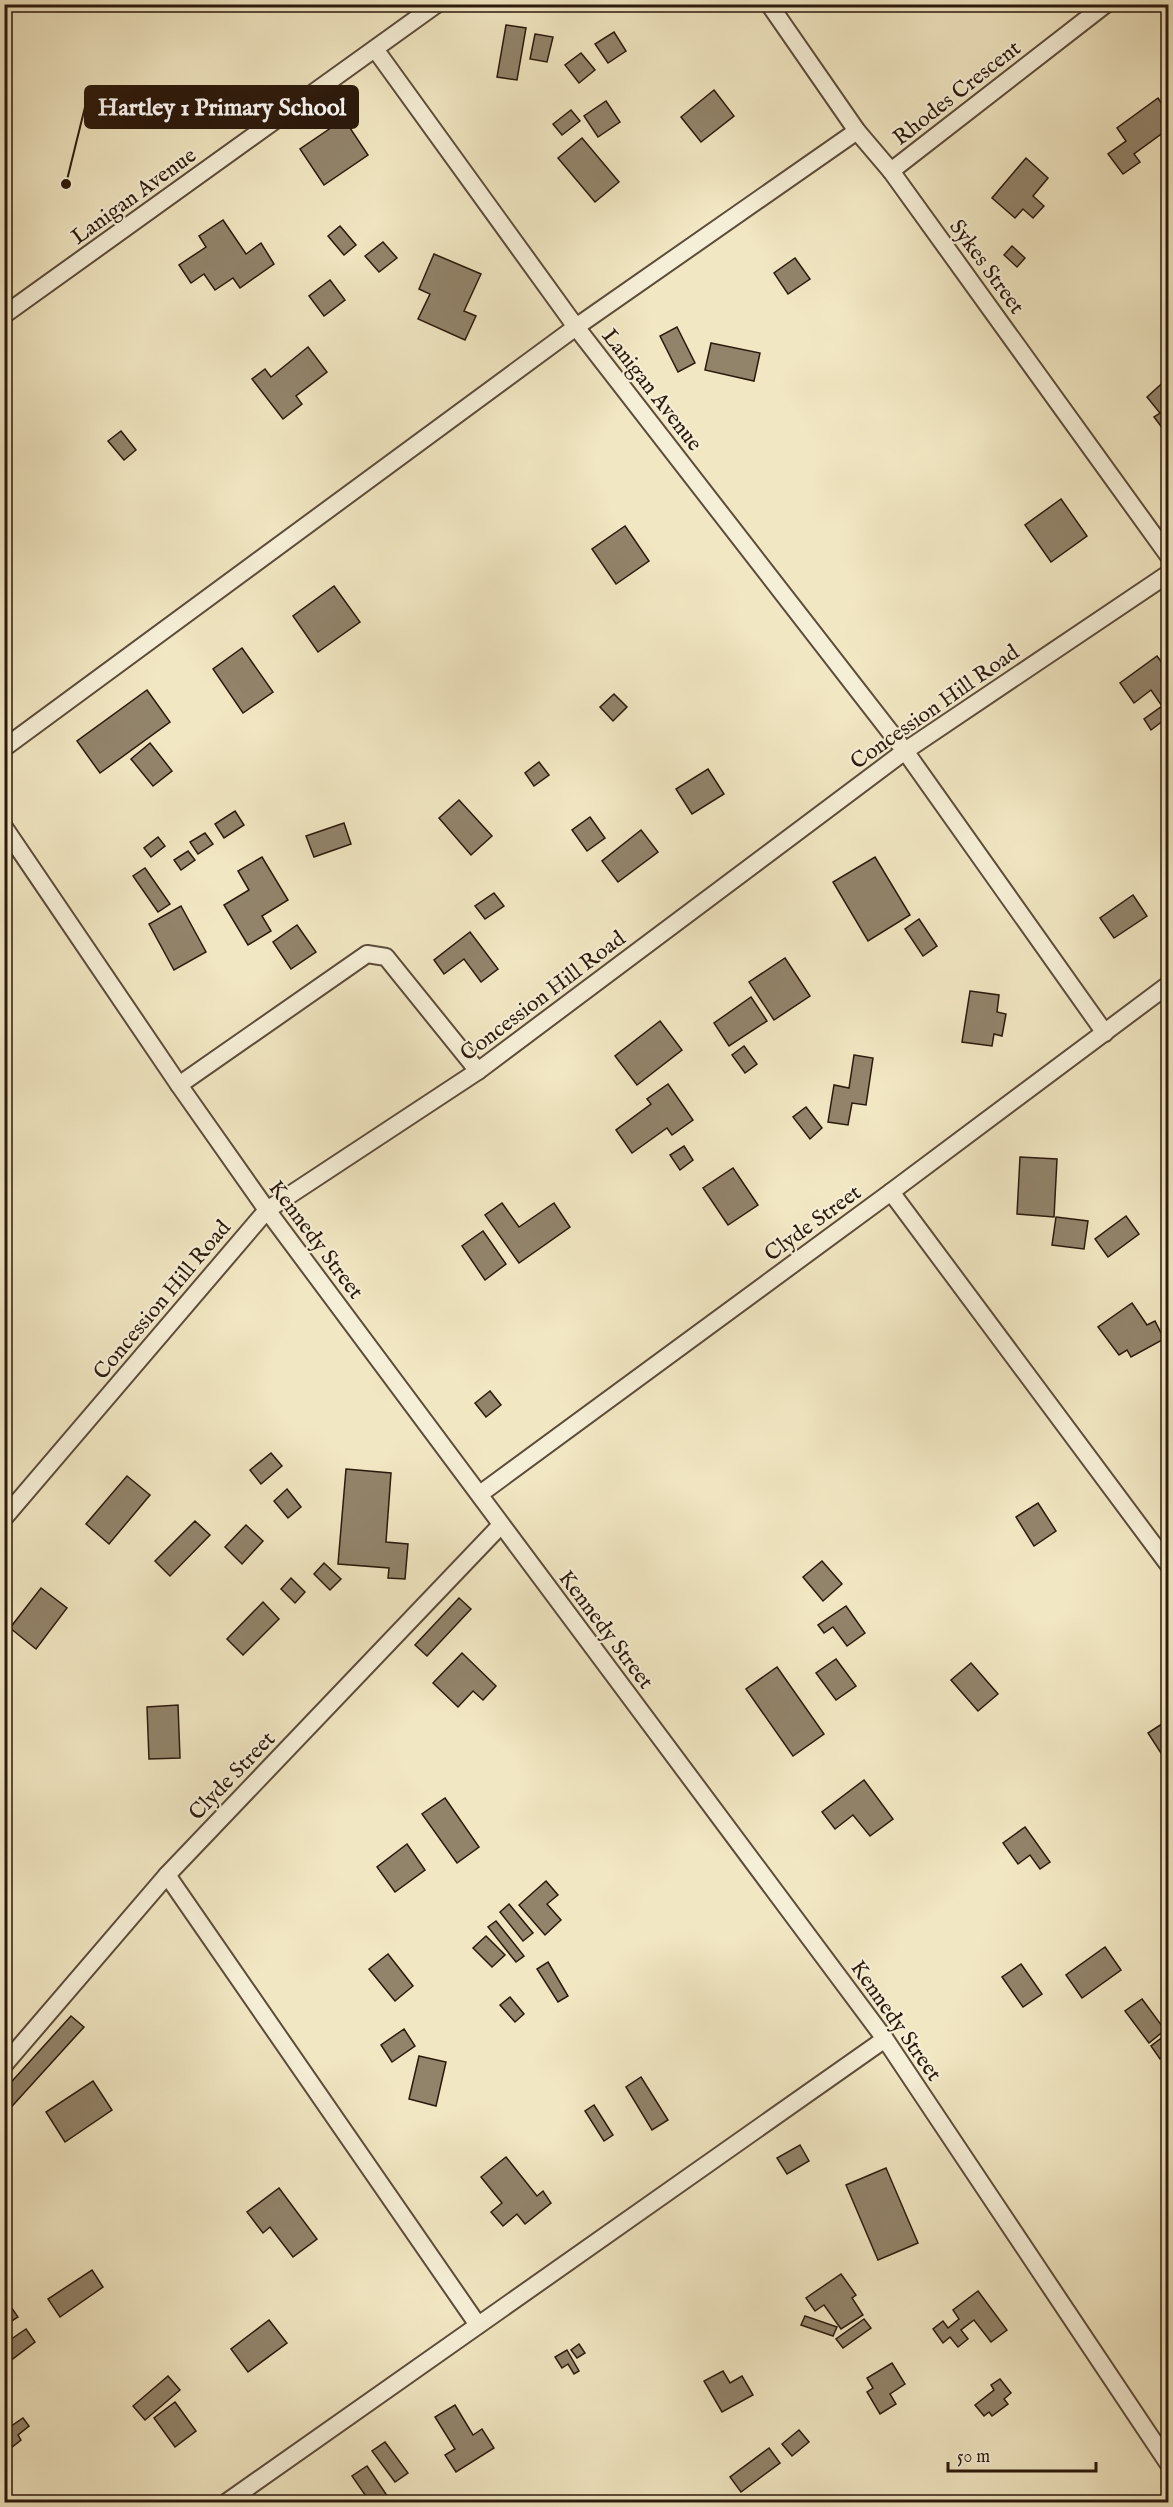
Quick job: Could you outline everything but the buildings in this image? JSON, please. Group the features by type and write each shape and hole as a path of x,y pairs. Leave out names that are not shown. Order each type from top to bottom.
{"street":[{"name":"Lanigan Avenue","path":"4,315 437,4"},
{"name":"Sykes Street","path":"769,4 857,131 891,171 1168,555"},
{"name":"Rhodes Crescent","path":"891,171 1106,4"},
{"name":"Lanigan Avenue","path":"375,49 576,327 905,751 1105,1033"},
{"path":"4,748 576,327 857,131"},
{"name":"Concession Hill Road","path":"4,1518 267,1210 478,1071 905,751 1168,574"},
{"name":"Kennedy Street","path":"4,827 267,1210 885,2039 1168,2463"},
{"path":"179,1085 367,954 386,957 478,1071"},
{"name":"Clyde Street","path":"480,1494 1168,985"},
{"path":"891,1192 1168,1564"},
{"name":"Clyde Street","path":"4,2065 167,1875 501,1525"},
{"path":"167,1875 478,2325"},
{"path":"226,2502 885,2039"}],"place":[{"name":"Hartley 1 Primary School","path":"66,184"}]}
